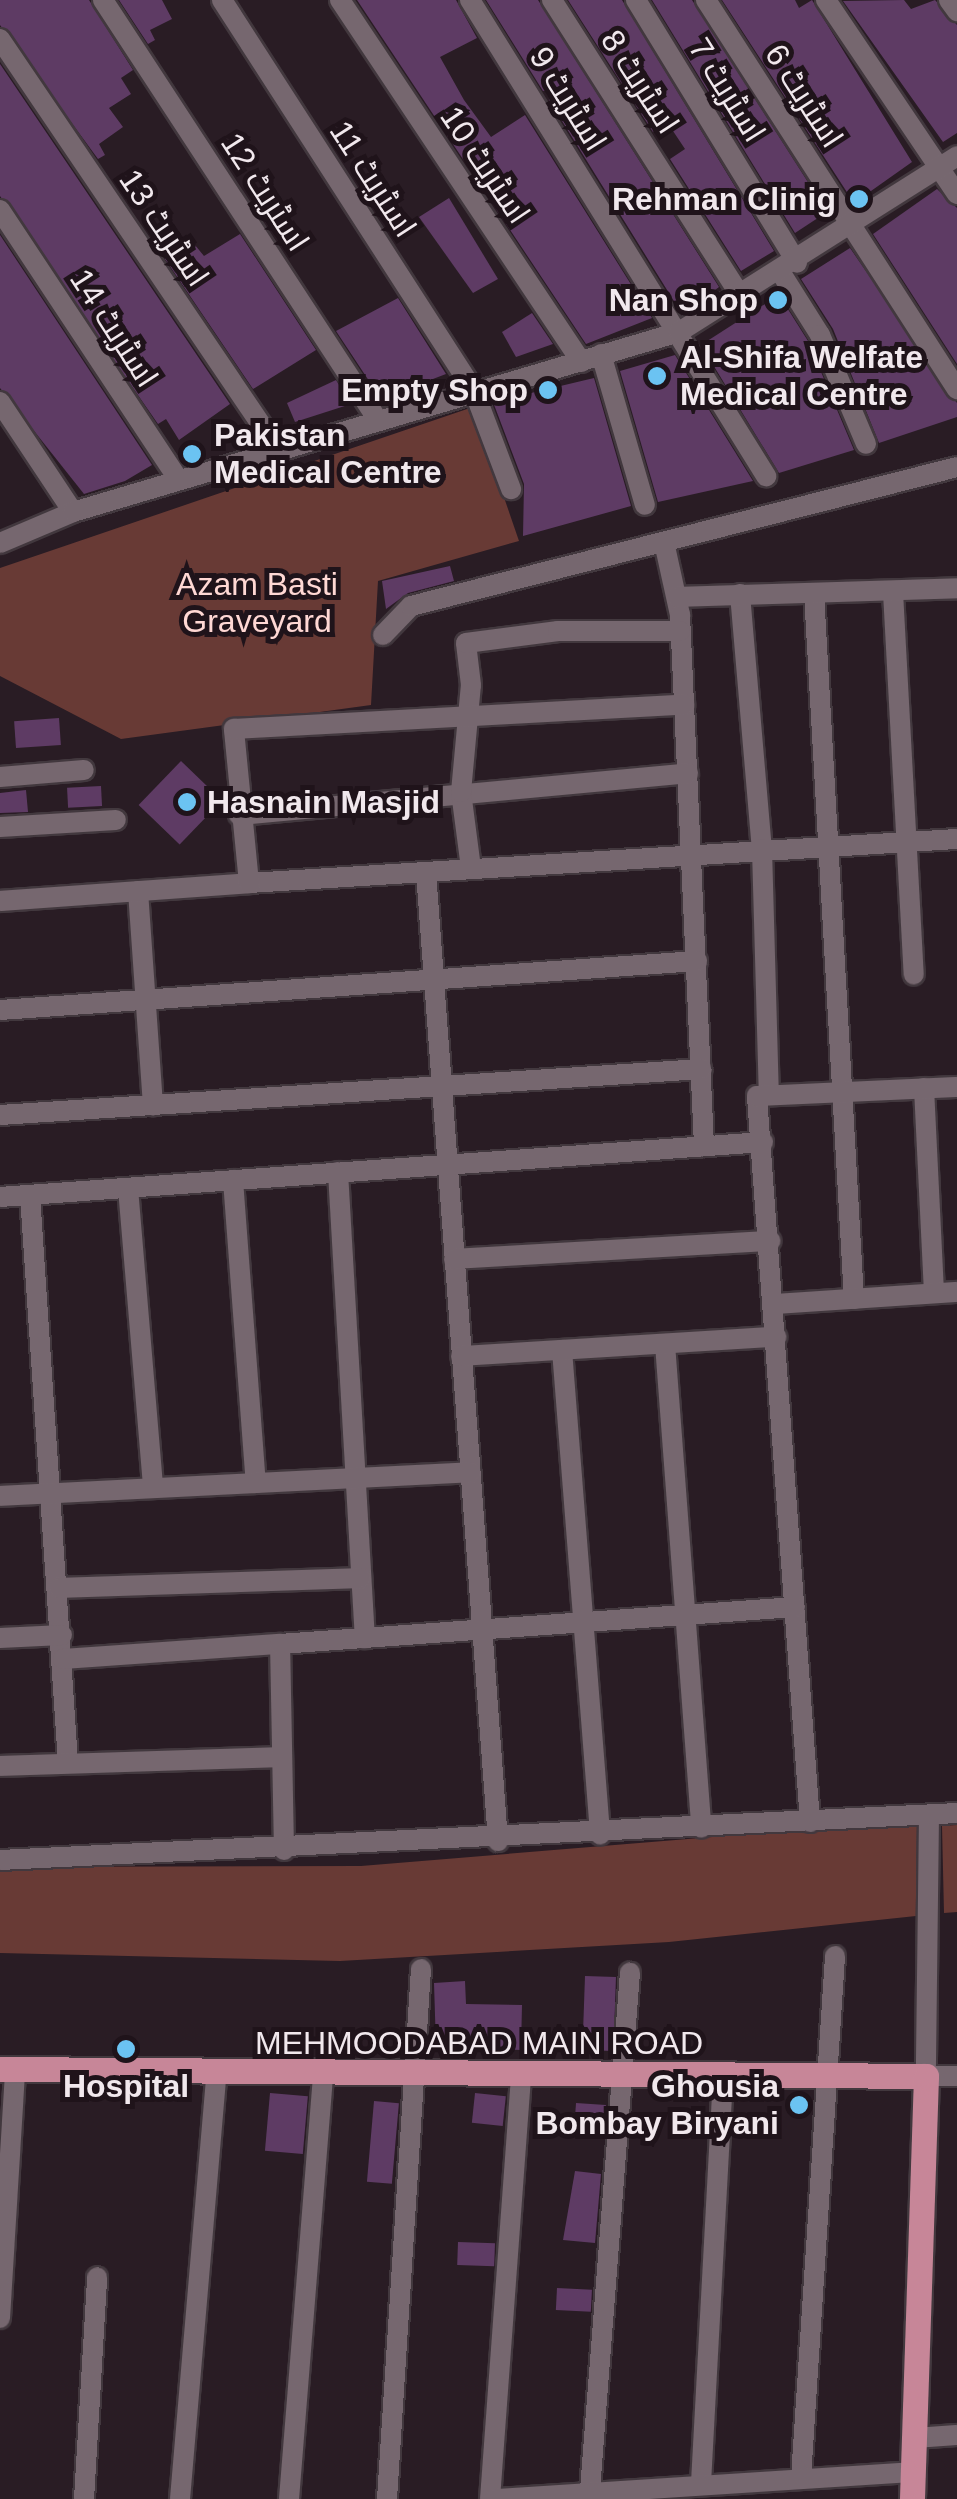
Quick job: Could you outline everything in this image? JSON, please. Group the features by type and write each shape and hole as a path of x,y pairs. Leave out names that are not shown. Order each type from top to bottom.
{"main road":[{"name":"MEHMOODABAD MAIN ROAD","path":"7,2069 216,2076 926,2076"},
{"path":"912,2499 926,2076"}],"street":[{"name":"اسٹریٹ 12","path":"103,0 378,418"},
{"name":"اسٹریٹ 11","path":"222,0 474,391 511,489"},
{"name":"اسٹریٹ 10","path":"340,0 581,362"},
{"name":"اسٹریٹ 9","path":"470,0 766,476"},
{"name":"اسٹریٹ 8","path":"552,0 742,298"},
{"name":"اسٹریٹ 7","path":"636,0 789,268 866,444"},
{"name":"اسٹریٹ 6","path":"706,0 957,389"},
{"path":"826,0 957,194"},
{"path":"950,0 957,11"},
{"name":"اسٹریٹ 13","path":"0,39 278,450"},
{"path":"0,543 74,512 378,418 679,332 742,298 957,156"},
{"name":"اسٹریٹ 14","path":"0,210 178,480"},
{"path":"601,354 645,505"},
{"path":"0,402 74,512"},
{"path":"383,635 408,606 957,467"},
{"path":"664,542 678,597 694,852 704,1146"},
{"path":"678,597 957,588"},
{"path":"893,592 914,974"},
{"path":"814,593 854,1299"},
{"path":"740,594 762,849 769,1095"},
{"path":"471,868 461,792 467,718 466,643 558,631 680,630"},
{"path":"249,884 234,729 684,705"},
{"path":"0,777 84,770"},
{"path":"240,814 688,773"},
{"path":"0,827 116,820"},
{"path":"0,900 694,852 957,839"},
{"path":"426,872 498,1841"},
{"path":"138,891 154,1104"},
{"path":"0,1010 697,961"},
{"path":"0,1115 701,1069"},
{"path":"810,1822 757,1096 957,1086"},
{"path":"924,1088 934,1294"},
{"path":"0,1197 762,1142"},
{"path":"338,1172 365,1638"},
{"path":"233,1180 256,1483"},
{"path":"128,1188 153,1488"},
{"path":"30,1194 55,1493 68,1764"},
{"path":"454,1259 770,1241"},
{"path":"774,1304 957,1292"},
{"path":"461,1356 776,1337"},
{"path":"666,1344 702,1828"},
{"path":"562,1350 600,1834"},
{"path":"0,1496 470,1472"},
{"path":"59,1588 361,1578"},
{"path":"63,1659 795,1606"},
{"path":"0,1638 62,1635"},
{"path":"280,1644 284,1850"},
{"path":"0,1766 282,1757"},
{"path":"0,1860 498,1841 957,1813"},
{"path":"926,2076 929,1815"},
{"path":"801,2478 834,1956"},
{"path":"387,2499 421,1969"},
{"path":"590,2490 630,1973"},
{"path":"0,2318 7,2069"},
{"path":"289,2499 323,2075"},
{"path":"180,2499 216,2076"},
{"path":"521,2076 493,2499 913,2472"},
{"path":"701,2483 723,2076"},
{"name":"MEHMOODABAD MAIN ROAD","path":"926,2076 957,2076"},
{"path":"84,2499 98,2277"},
{"path":"914,2438 957,2435"}],"green space":[{"name":"Azam Basti Graveyard","path":"473,407 519,541 378,581 371,705 121,739 0,676 0,568"},
{"path":"918,1820 916,1916 669,1942 340,1961 0,1953 0,1867 361,1866"},
{"path":"957,1825 957,1912 944,1913 942,1826"}],"building":[{"path":"0,0 89,0 133,70 121,78 131,94 109,108 123,127 99,144 105,155 98,159 0,25"},
{"path":"119,0 162,0 172,19 150,30 155,40 148,44"},
{"path":"357,0 456,0 477,38 440,57 464,100 491,137 525,115 652,318 586,344"},
{"path":"486,0 538,0 719,287 689,310 682,314 549,100 573,85 543,91"},
{"path":"568,0 622,0 774,251 741,271 670,159 685,149 667,122 653,132"},
{"path":"652,0 692,0 827,212 795,233"},
{"path":"722,0 795,0 799,8 812,0 912,162 854,203"},
{"path":"904,0 911,9 935,0 957,25 957,133 943,142 843,1"},
{"path":"0,64 230,404 179,440 166,419 158,424 0,196"},
{"path":"937,189 957,208 957,364 873,234"},
{"path":"449,198 498,279 473,293 419,217"},
{"path":"240,234 316,350 253,389 165,259 190,239 204,256"},
{"path":"0,235 152,465 125,481 84,494 0,388"},
{"path":"850,248 957,403 957,417 879,443 833,329 801,279"},
{"path":"779,295 808,341 854,450 779,473 701,345"},
{"path":"398,298 446,374 412,387 409,379 379,396 336,331"},
{"path":"532,313 553,344 516,357 502,332"},
{"path":"675,355 753,481 658,502 620,371"},
{"path":"594,378 631,506 523,536 524,484 493,402"},
{"path":"336,380 351,404 295,422 287,403"},
{"path":"450,566 454,581 408,593 386,609 382,581"},
{"path":"59,718 61,745 16,748 14,721"},
{"path":"181,761 222,801 180,844 139,805"},
{"path":"101,786 102,806 68,808 67,788"},
{"path":"26,790 28,812 0,813 0,793"},
{"path":"585,1976 616,1977 613,2051 582,2050"},
{"path":"465,1981 466,2004 522,2005 521,2050 436,2047 434,1983"},
{"path":"270,2093 308,2096 303,2154 265,2151"},
{"path":"475,2093 506,2096 503,2126 472,2123"},
{"path":"374,2101 399,2103 392,2184 367,2182"},
{"path":"576,2103 606,2105 604,2129 574,2127"},
{"path":"575,2171 601,2174 595,2243 563,2240"},
{"path":"458,2242 495,2243 494,2266 457,2265"},
{"path":"557,2288 592,2290 591,2312 556,2310"}],"place":[{"name":"Rehman Clinig","path":"859,199"},
{"name":"Nan Shop","path":"778,300"},
{"name":"Al-Shifa Welfate Medical Centre","path":"657,376"},
{"name":"Empty Shop","path":"548,390"},
{"name":"Pakistan Medical Centre","path":"192,454"},
{"name":"Hasnain Masjid","path":"187,802"},
{"name":"Hospital","path":"126,2049"},
{"name":"Ghousia Bombay Biryani","path":"799,2105"}]}
